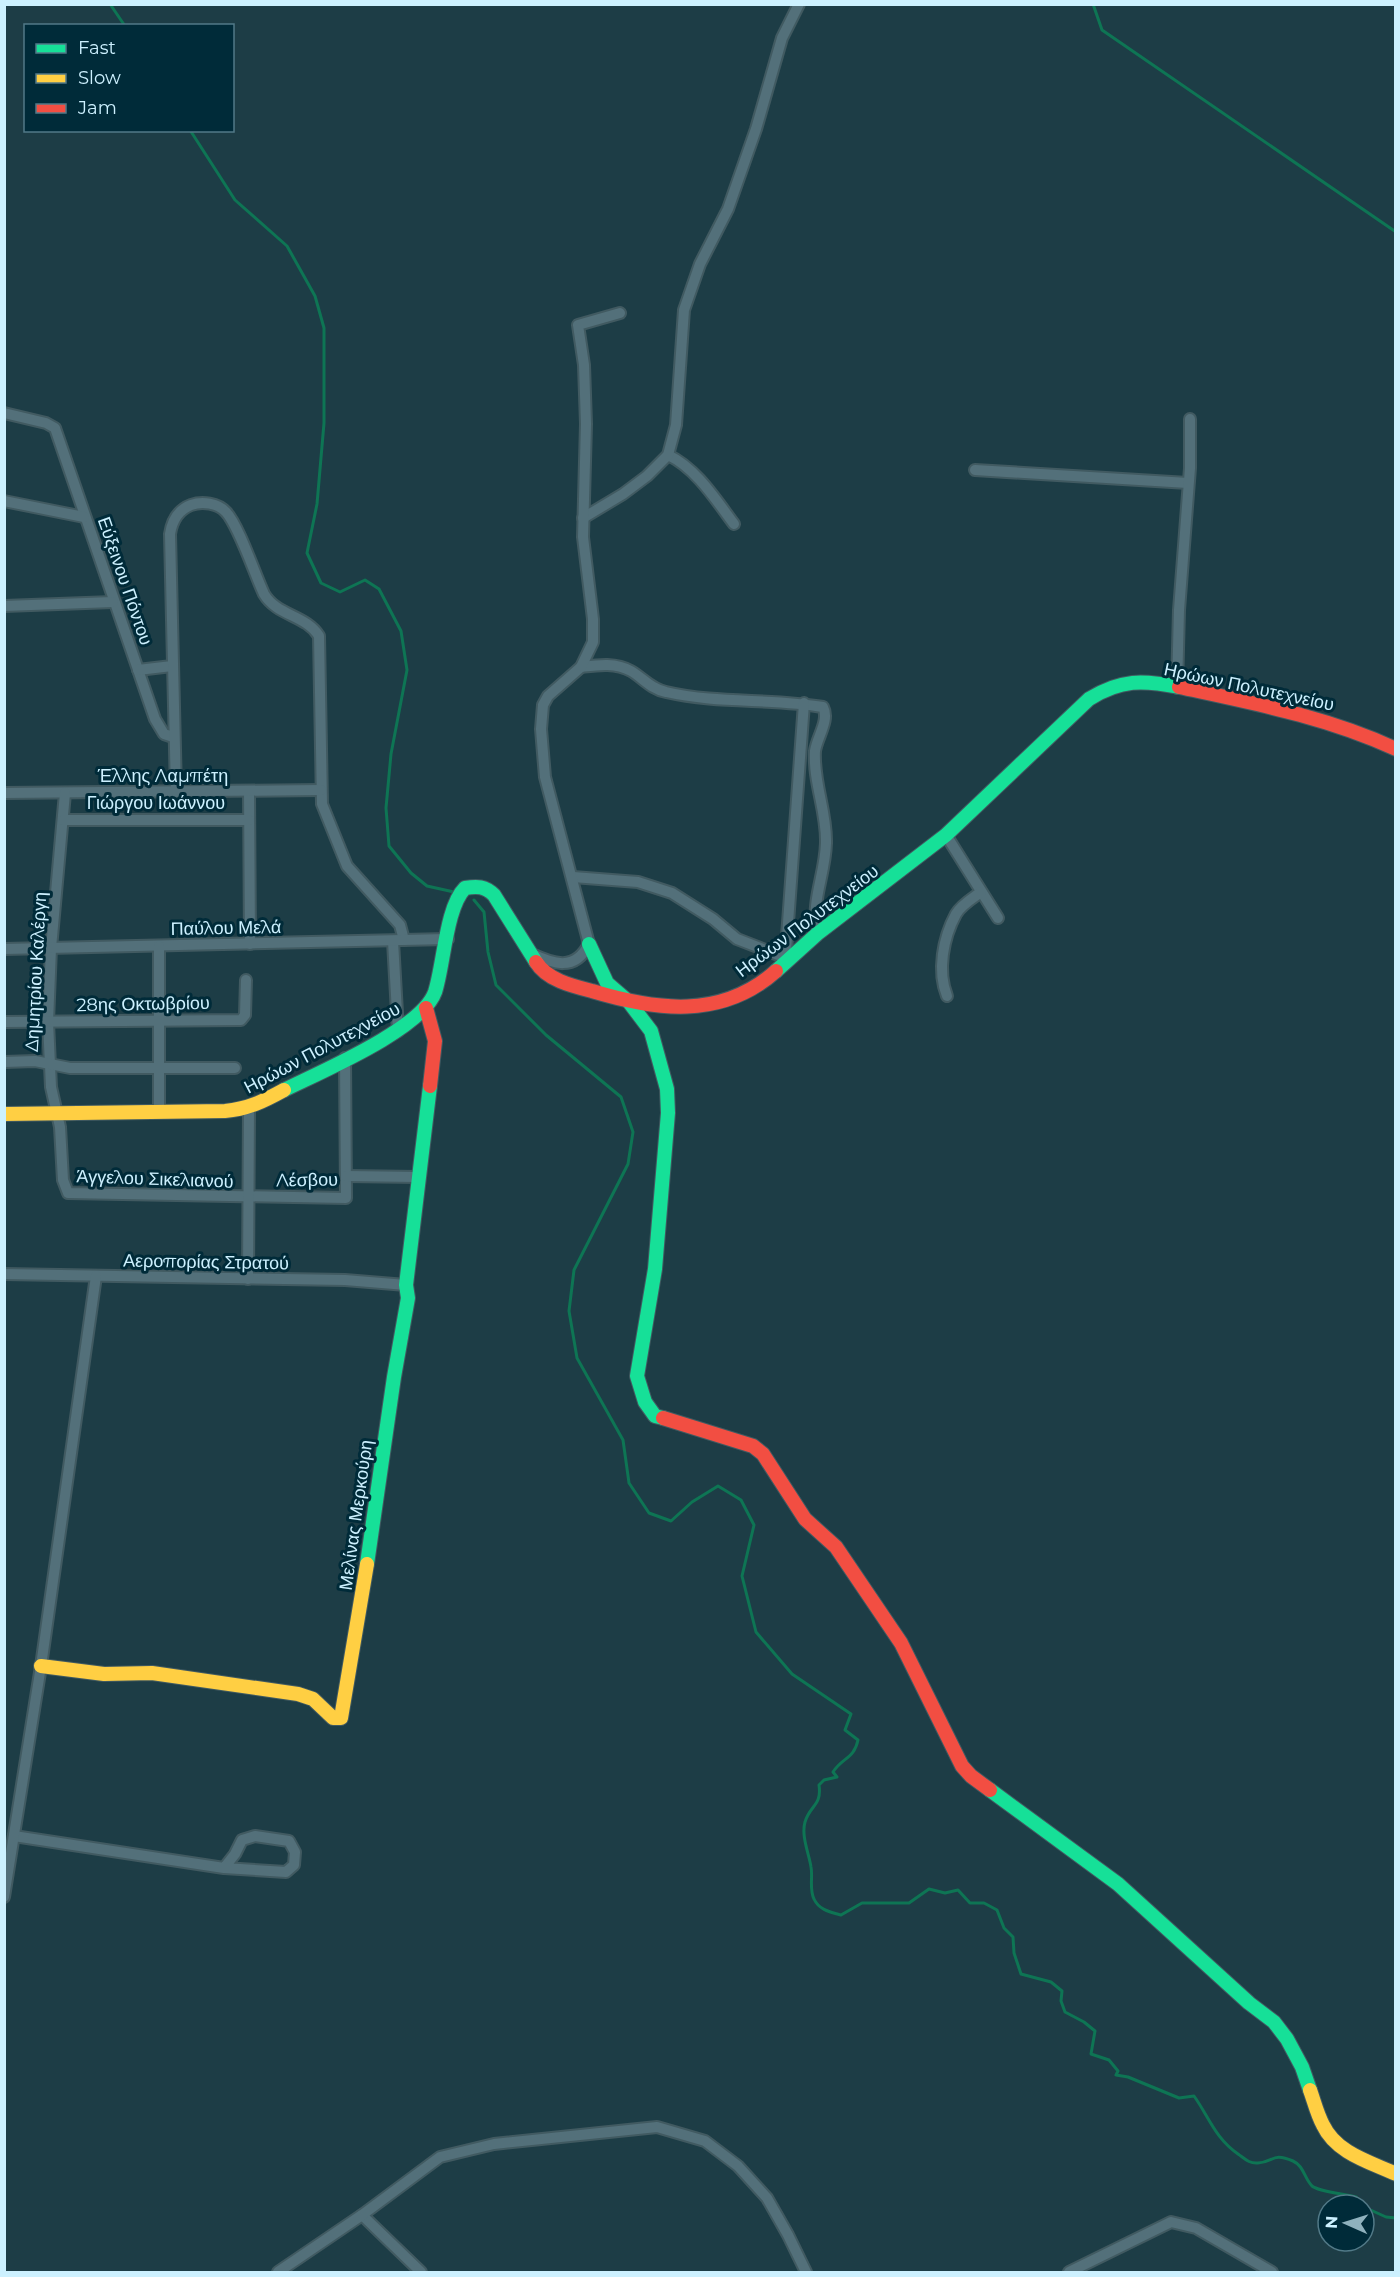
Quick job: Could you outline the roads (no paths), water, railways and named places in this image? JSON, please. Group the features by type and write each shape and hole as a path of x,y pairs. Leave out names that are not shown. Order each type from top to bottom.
{"street":[{"path":"583,518 623,494 668,455 675,425 684,310 700,264 728,209 756,129 782,38 799,4"},
{"path":"620,313 578,325 584,365 586,424 583,537 593,619 593,642 580,667 548,696 543,705 541,729 545,777 589,944 607,983 629,1002 651,1031 668,1089 655,1269 637,1376 639,1391 645,1404 655,1416 753,1446 763,1454 792,1501 806,1519 836,1547 901,1643 962,1766 971,1776 1118,1884 1249,2003 1274,2022 1287,2038 1302,2067 1323,2126 1334,2142 1350,2153 1395,2174"},
{"name":"Εύξεινου Πόντου","path":"4,413 46,423 55,428 113,602 158,726 166,736 173,736"},
{"path":"1177,688 1190,419"},
{"path":"668,455 690,471 715,498 734,524"},
{"path":"975,470 1188,483"},
{"path":"4,501 84,517"},
{"path":"176,792 170,534 171,526 180,512 193,504 206,503 226,512 267,599 278,609 307,623 319,636 321,790 324,810 347,866 401,927 398,1031"},
{"path":"4,606 113,602"},
{"path":"580,667 607,664 622,667 662,692 708,700 804,703 823,707 826,712 815,750 816,775 826,842 816,897 814,918 817,934"},
{"path":"138,670 172,666"},
{"name":"Ηρώων Πολυτεχνείου","path":"4,1114 225,1111 249,1108 398,1031 426,1008 437,985 454,904 460,893 470,886 481,886 488,889 498,900 536,965 547,974 573,986 629,1002 677,1008 707,1004 737,996 768,978 817,934 945,835 1089,699 1117,684 1133,682 1177,688 1322,719 1395,749"},
{"path":"573,877 638,882 672,893 713,919 737,939 788,959 804,703"},
{"name":"Έλλης Λαμπέτη","path":"4,793 321,790"},
{"path":"249,791 250,944"},
{"name":"Δημητρίου Καλέργη","path":"64,1187 60,1133 51,1087 48,1022 51,948 65,793"},
{"name":"Γιώργου Ιωάννου","path":"63,820 249,820"},
{"path":"945,835 998,918"},
{"path":"947,996 942,984 943,946 957,912 981,892"},
{"name":"Παύλου Μελά","path":"4,949 448,939"},
{"path":"529,953 550,962 573,962 585,953 589,944"},
{"path":"159,946 159,1111"},
{"name":"28ης Οκτωβρίου","path":"4,1022 242,1020 245,1016 246,980"},
{"name":"Μελίνας Μερκούρη","path":"40,1666 104,1674 152,1673 298,1694 313,1699 333,1718 341,1718 374,1524 394,1377 408,1298 406,1286 435,1041 426,1008"},
{"path":"345,1058 346,1176"},
{"path":"4,1062 34,1061 70,1068 235,1068"},
{"path":"248,1279 249,1108"},
{"name":"Λέσβου","path":"248,1198 346,1198 346,1176 418,1177"},
{"name":"Άγγελου Σικελιανού","path":"64,1187 70,1195 248,1198"},
{"name":"Αεροπορίας Στρατού","path":"4,1274 345,1280 406,1286"},
{"path":"4,1897 15,1836 96,1276"},
{"path":"15,1836 224,1868 286,1872 293,1867 295,1852 292,1845 285,1839 249,1837 242,1840 224,1868"},
{"path":"278,2272 362,2215 440,2157 494,2144 657,2127 705,2141 738,2166 767,2198 806,2272"},
{"path":"362,2215 421,2272"},
{"path":"1070,2272 1171,2222 1196,2228 1272,2272"}],"waterway":[{"path":"110,4 124,24"},
{"path":"1093,4 1102,30 1396,232"},
{"path":"191,132 235,200 287,246 315,296 324,328 324,423 317,504 307,553 321,583 340,592 365,580 379,589 401,631 407,670 391,754 386,808 389,846 411,873 427,886 454,892"},
{"path":"474,900 484,912 488,952 496,985 546,1035 621,1097 633,1132 628,1164 574,1270 569,1311 577,1358 623,1440 629,1483 649,1513 671,1521 692,1502 718,1486 741,1500 754,1525 742,1576 756,1632 792,1674 851,1714 845,1730 858,1740 854,1751 833,1772 837,1777 824,1780 819,1785 819,1797 804,1827 811,1867 812,1891 816,1903 825,1910 841,1915 862,1903 909,1903 929,1889 945,1893 958,1890 970,1903 984,1903 997,1910 1004,1928 1013,1937 1014,1953 1021,1974 1051,1982 1062,1991 1061,2001 1065,2012 1095,2031 1091,2054 1109,2060 1118,2071 1116,2075 1128,2077 1179,2098 1194,2096 1224,2141 1247,2160 1258,2163 1277,2157 1286,2158 1297,2163 1312,2186 1336,2193"},
{"path":"1376,2212 1396,2218"}]}
